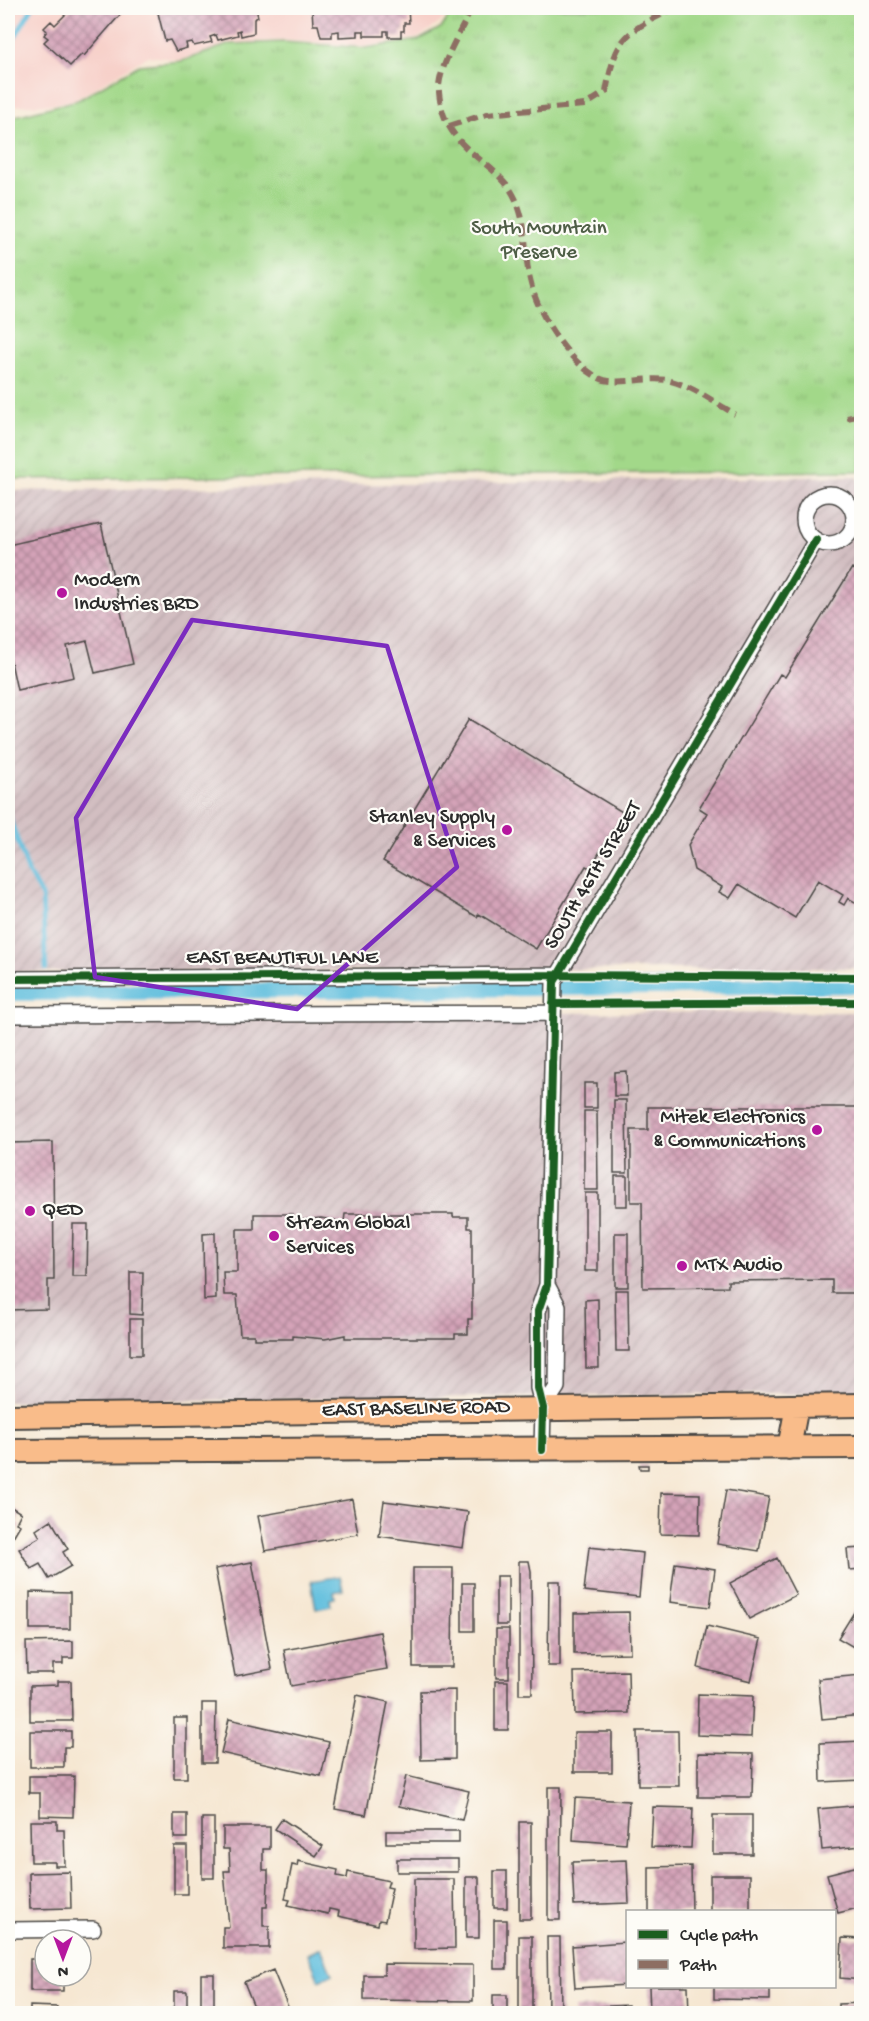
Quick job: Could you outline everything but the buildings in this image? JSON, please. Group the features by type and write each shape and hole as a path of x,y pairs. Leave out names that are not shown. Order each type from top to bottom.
{"main road":[{"name":"EAST BASELINE ROAD","path":"8,1416 861,1405"},
{"path":"789,1448 797,1406"},
{"path":"201,1413 201,1451"},
{"name":"EAST BASELINE ROAD","path":"8,1451 861,1447"}],"street":[{"name":"SOUTH 46TH STREET","path":"542,1450 543,1408 538,1388 538,1311 547,1285 555,978 816,540"},
{"name":"EAST BEAUTIFUL LANE","path":"8,979 555,978"},
{"path":"8,1015 553,1005"},
{"path":"8,1930 33,1930"}],"highlighted area":[{"path":"192,620 387,646 457,867 297,1009 95,977 76,818"}],"shaded area":[{"path":"8,8 451,8 441,22 418,38 366,46 284,40 232,43 180,60 148,56 76,99 55,104 8,106"},
{"path":"857,476 862,492 861,968 8,972 8,491"},
{"path":"861,1012 861,1393 8,1402 8,1019 158,1014"}],"green space":[{"name":"South Mountain Preserve","path":"454,8 861,8 861,471 8,479 8,118 78,100 139,65 182,61 230,44 284,42 366,48 419,40 442,27"}],"water":[{"path":"340,1576 343,1590 334,1592 335,1598 330,1599 331,1606 316,1609 311,1581"},
{"path":"321,1948 332,1974 319,1980 308,1954"}],"waterway":[{"path":"8,76 13,40 32,8"},
{"path":"8,813 29,874 42,897 46,969"},
{"path":"8,993 862,985"}],"marked path":[{"path":"472,8 442,72 439,92 443,113 461,142 497,174 508,186 516,200 523,222 531,284 548,324 566,350 599,378 615,381 654,379 671,381 696,391 735,414"},
{"path":"449,126 487,114 585,105 606,92 614,58 626,38 645,23 675,8"},
{"path":"847,418 862,415"}],"cycle path":[{"path":"542,1450 543,1408 538,1388 538,1311 547,1285 554,982 816,540"},
{"path":"8,979 556,975 862,977"},
{"path":"553,1004 862,1002"}],"place":[{"name":"Modern Industries BRD","path":"62,593"},
{"name":"Stanley Supply & Services","path":"507,830"},
{"name":"Mitek Electronics & Communications","path":"817,1130"},
{"name":"QED","path":"30,1211"},
{"name":"Stream Global Services","path":"274,1236"},
{"name":"MTX Audio","path":"682,1266"}]}
